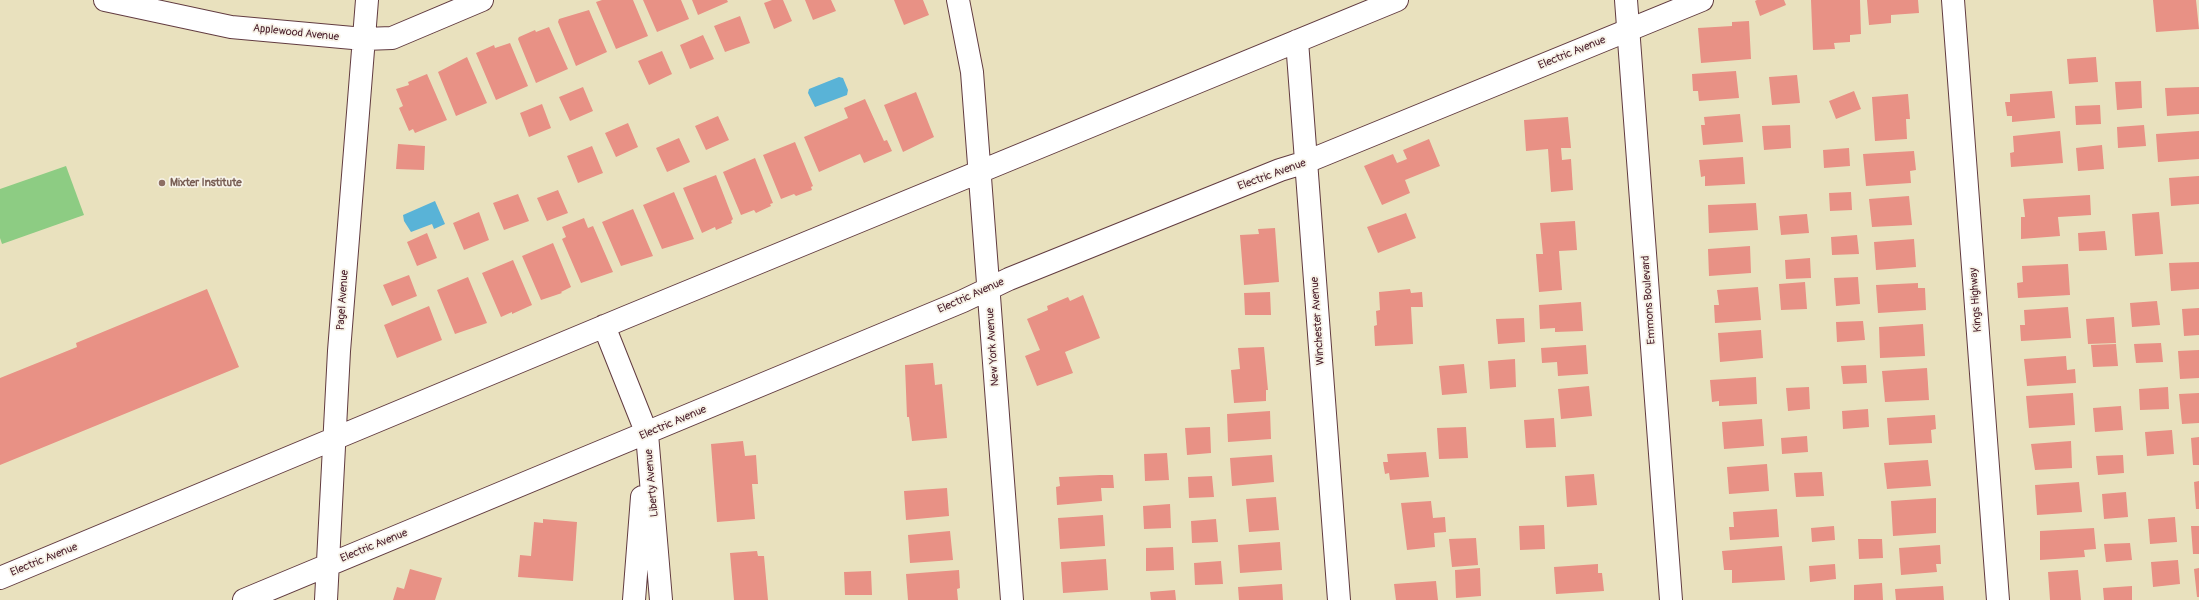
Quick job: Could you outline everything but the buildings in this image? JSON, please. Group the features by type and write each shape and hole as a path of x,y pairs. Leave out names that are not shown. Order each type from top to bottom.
{"street":[{"name":"Applewood Avenue","path":"105,0 224,25 364,39 392,38 482,0"},
{"name":"Pagel Avenue","path":"326,600 340,344 367,0"},
{"name":"New York Avenue","path":"958,0 972,72 1012,600"},
{"name":"Electric Avenue","path":"0,578 604,326 1397,0"},
{"name":"Emmons Boulevard","path":"1626,0 1671,600"},
{"name":"Electric Avenue","path":"244,600 647,434 989,289 1273,173 1306,162 1702,0"},
{"name":"Kings Highway","path":"1953,0 1998,600"},
{"name":"Winchester Avenue","path":"1296,41 1339,600"},
{"name":"Liberty Avenue","path":"604,326 647,434 662,600"},
{"path":"634,600 647,434"}],"green space":[{"path":"66,166 84,215 2,244 0,238 0,189"}],"water":[{"path":"839,77 843,78 848,90 847,95 815,107 808,93 809,89"},
{"path":"435,201 445,224 434,229 432,224 411,232 404,221 403,215"}],"place":[{"name":"Mixter Institute","path":"162,183"}]}
